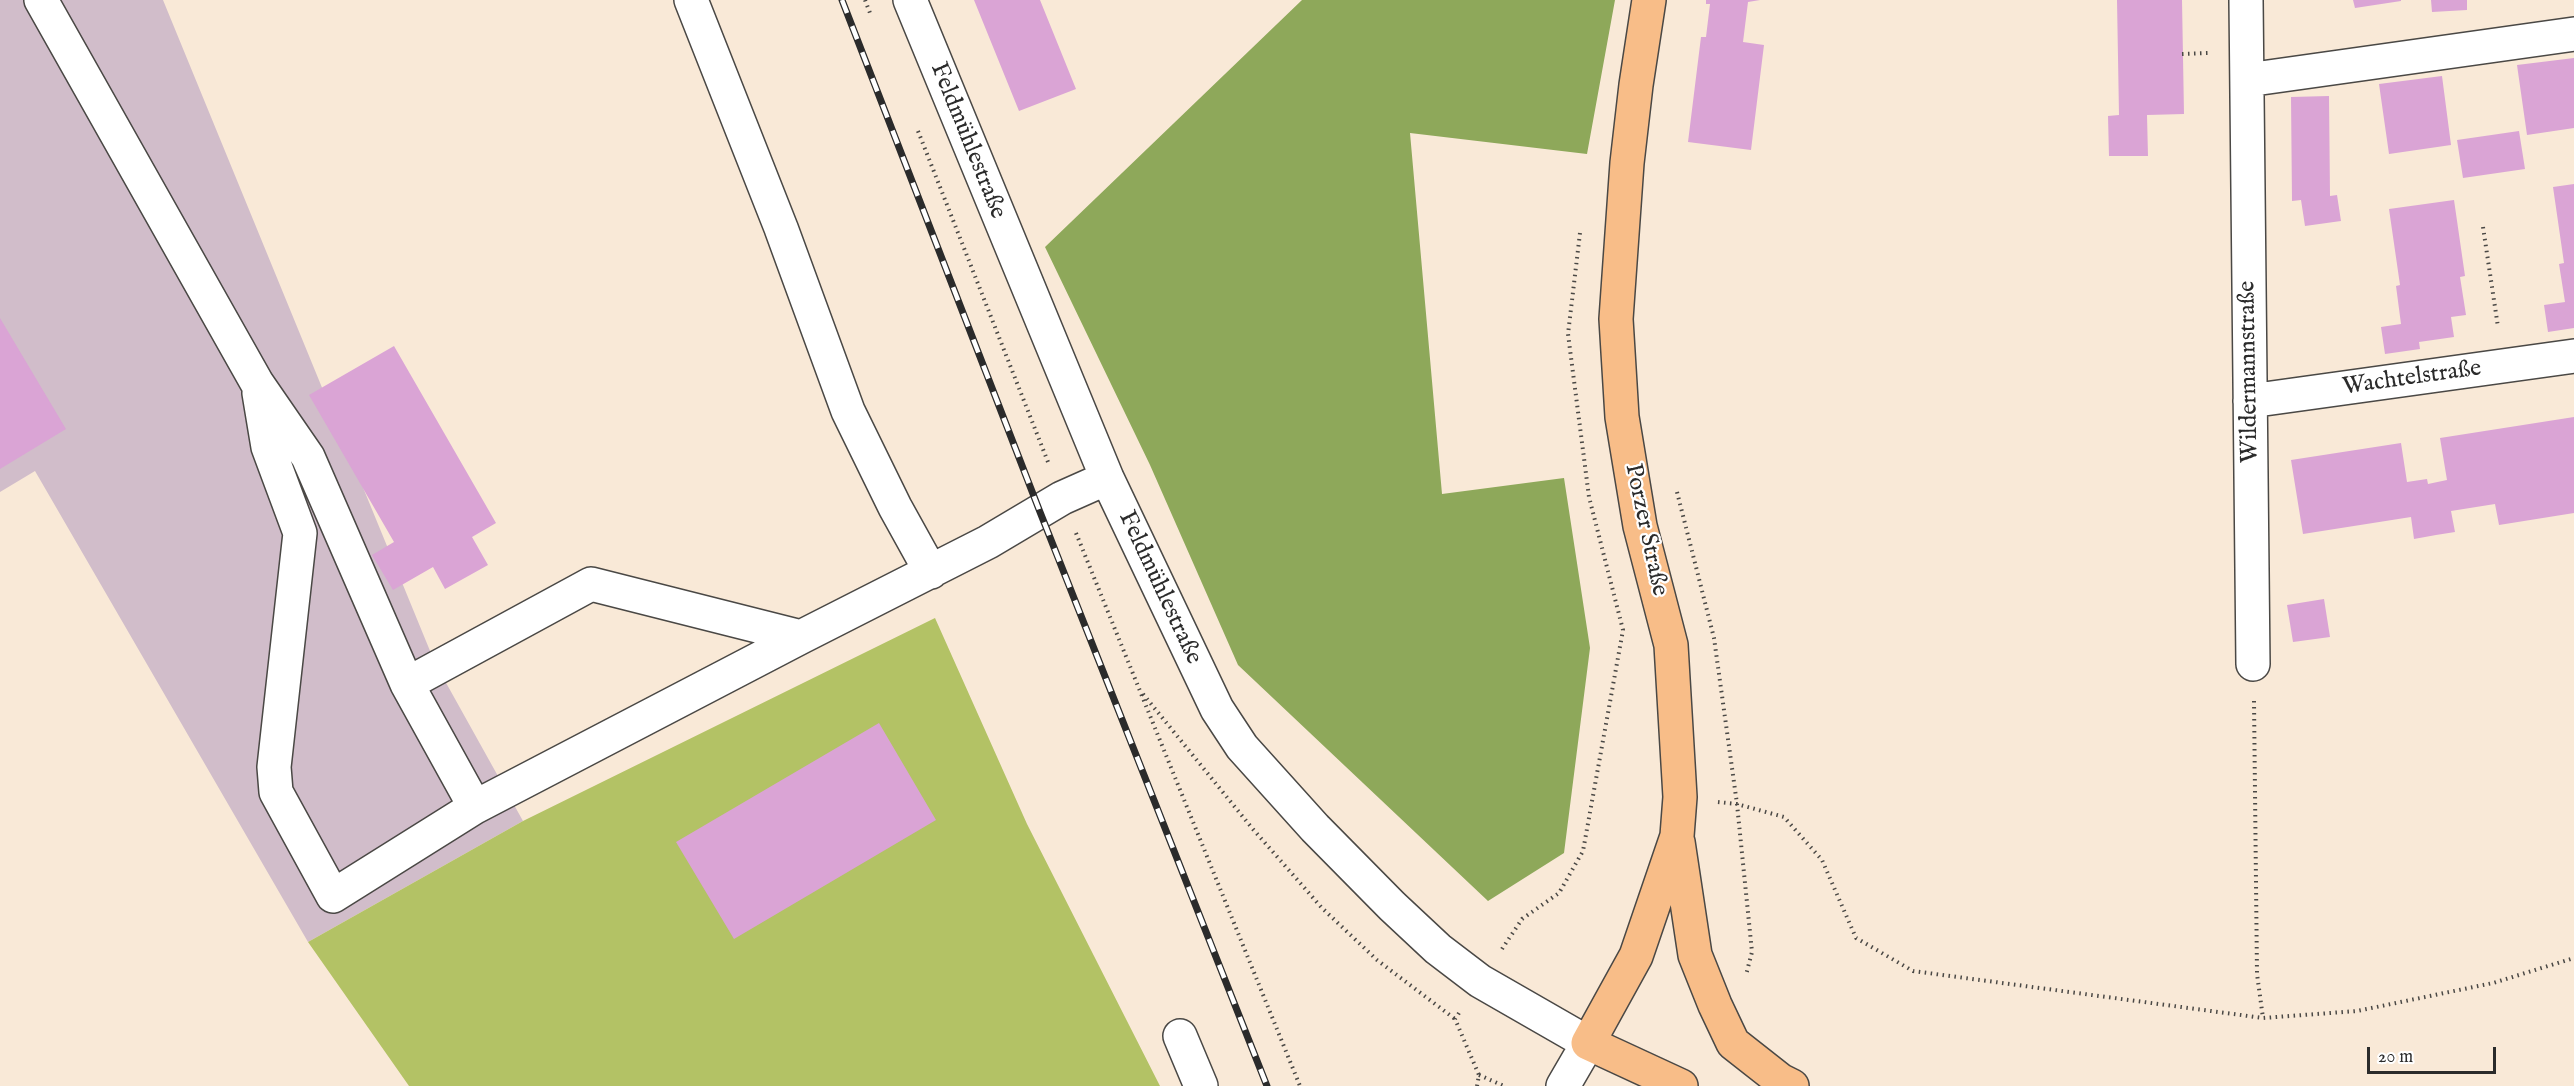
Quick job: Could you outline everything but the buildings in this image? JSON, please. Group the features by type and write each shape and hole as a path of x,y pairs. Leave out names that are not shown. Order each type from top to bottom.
{"main road":[{"name":"Porzer Straße","path":"1588,1043 1636,956 1677,836 1680,797 1671,645 1640,526 1622,417 1617,320 1627,163 1649,0"},
{"path":"1677,836 1695,955 1715,1005 1733,1043 1780,1080 1792,1086"},
{"path":"1588,1043 1681,1086"}],"street":[{"path":"41,0 257,383 308,457 407,684 475,807"},
{"path":"691,0 781,228 848,411 895,507 931,572"},
{"name":"Feldmühlestraße","path":"910,0 1107,478 1217,709 1242,747 1315,828 1392,906 1454,962 1480,981 1588,1043"},
{"name":"Wildermannstraße","path":"2246,0 2253,664"},
{"path":"2247,80 2574,34"},
{"name":"Wachtelstraße","path":"2250,400 2574,356"},
{"path":"257,383 268,447 300,533 274,767 276,792 333,896 475,807 988,542 1062,498 1107,478"},
{"path":"407,684 591,584 801,637"},
{"path":"1180,1036 1201,1086"},
{"path":"1563,1086 1588,1043"}],"path":[{"path":"865,0 874,21"},
{"path":"916,125 1062,498 1300,1086"},
{"path":"1477,1086 1479,1075 1455,1018 1522,919 1559,893 1583,851 1623,630 1589,497 1568,334 1581,224"},
{"path":"2483,227 2504,366"},
{"path":"1676,488 1714,638 1737,804"},
{"path":"2253,664 2257,974 2263,1018"},
{"path":"1680,797 1737,804 1784,817 1822,861 1856,938 1913,971 2263,1018 2357,1011 2493,983 2574,958"},
{"path":"1479,1075 1504,1086"}],"shaded area":[{"path":"0,0 163,0 435,663 523,821 308,942 35,471 0,492"}],"green space":[{"path":"1302,0 1615,0 1587,154 1410,133 1442,494 1564,478 1590,648 1564,853 1488,901 1238,665 1150,465 1045,247"},
{"path":"935,618 1027,824 1160,1086 409,1086 308,942 523,821"}],"railway":[{"path":"842,0 1040,512 1267,1086"}]}
